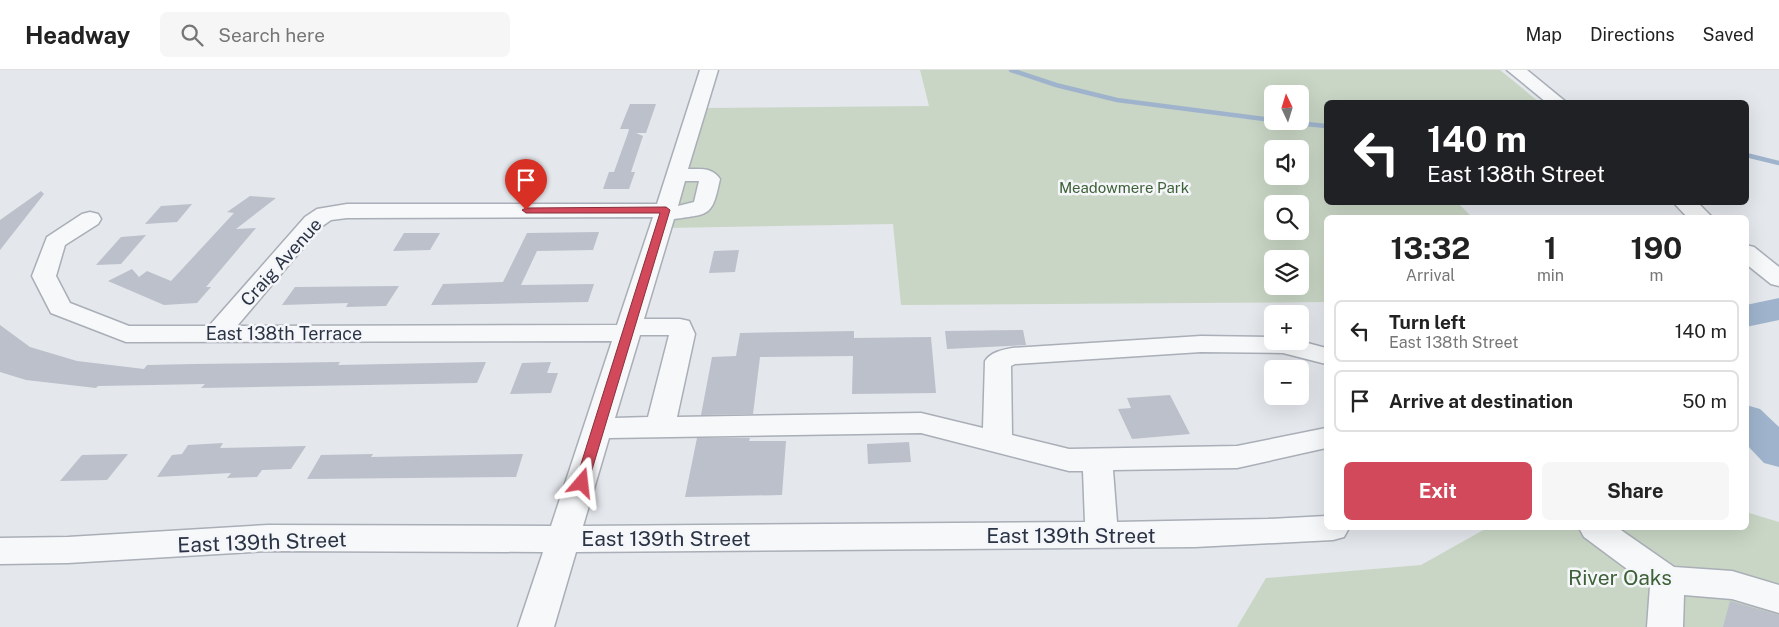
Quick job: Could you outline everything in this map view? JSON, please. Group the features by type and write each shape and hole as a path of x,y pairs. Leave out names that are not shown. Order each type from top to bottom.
{"street":[{"path":"536,627 709,70"},
{"path":"1516,70 1554,100"},
{"path":"665,212 695,210 704,205 710,179 705,175 677,175"},
{"path":"1687,205 1698,215"},
{"name":"Craig Avenue","path":"218,332 313,222 325,214 347,211 665,212"},
{"name":"East 138th Terrace","path":"90,219 55,242 44,276 60,308 126,334 628,330 680,327 682,334 660,427"},
{"path":"1749,254 1779,279"},
{"path":"997,442 998,361 1012,356 1201,344 1282,346 1324,356"},
{"path":"598,428 921,423 1069,460 1237,457 1324,438"},
{"path":"1097,460 1102,534"},
{"name":"East 139th Street","path":"0,551 68,550 268,538 1102,534 1268,532 1324,529"},
{"path":"1598,530 1667,580 1732,585 1779,599"},
{"path":"1666,627 1667,580"}],"green space":[{"name":"Meadowmere Park","path":"920,70 1500,70 1537,100 1324,100 1324,205 1460,205 1470,215 1324,215 1324,302 901,305 893,224 665,228 707,108 929,106"},
{"name":"River Oaks","path":"1749,513 1779,522 1779,627 1237,627 1266,578 1421,565 1483,530 1749,530"}],"building":[{"path":"630,104 656,104 646,133 636,133 643,136 631,172 635,172 629,189 603,189 609,172 614,172 628,133 629,129 620,129"},
{"path":"41,191 44,194 0,250 0,220"},
{"path":"250,196 276,198 236,229 256,228 206,287 211,287 197,303 164,305 108,281 132,269 139,277 147,271 171,281 234,213 227,212"},
{"path":"192,204 177,222 145,224 161,206"},
{"path":"599,232 593,250 537,251 521,285 594,284 588,302 431,305 443,284 503,282 527,233"},
{"path":"404,233 440,233 430,250 393,251"},
{"path":"146,235 121,264 96,265 121,237"},
{"path":"739,250 735,272 709,273 714,251"},
{"path":"399,286 386,306 346,307 348,303 282,305 295,287"},
{"path":"0,325 30,347 77,361 144,369 147,365 194,364 340,362 338,365 486,362 477,383 201,388 205,384 98,386 96,388 26,380 0,372"},
{"path":"1023,330 1026,345 947,349 945,331"},
{"path":"854,331 854,338 931,337 936,393 852,394 853,356 760,357 753,414 701,415 712,357 736,356 740,333"},
{"path":"551,362 547,373 558,373 551,393 510,394 522,363"},
{"path":"1170,395 1190,434 1132,439 1118,409 1131,408 1127,398"},
{"path":"697,438 750,438 749,441 786,441 782,495 685,497"},
{"path":"909,442 911,462 868,464 867,444"},
{"path":"223,443 220,448 306,446 291,469 262,470 257,477 227,478 231,473 157,477 172,455 182,454 188,445"},
{"path":"128,454 107,480 60,481 82,455"},
{"path":"373,454 371,457 523,454 516,477 307,479 321,455"},
{"path":"1730,601 1779,615 1779,627 1723,627"}],"waterway":[{"path":"1011,70 1056,85 1117,100 1264,119"},
{"path":"1309,124 1324,126"},
{"path":"1749,156 1779,163"},
{"path":"1749,315 1779,309"},
{"path":"1749,422 1779,452"}],"route":[{"path":"526,210 666,210 582,483"}]}
